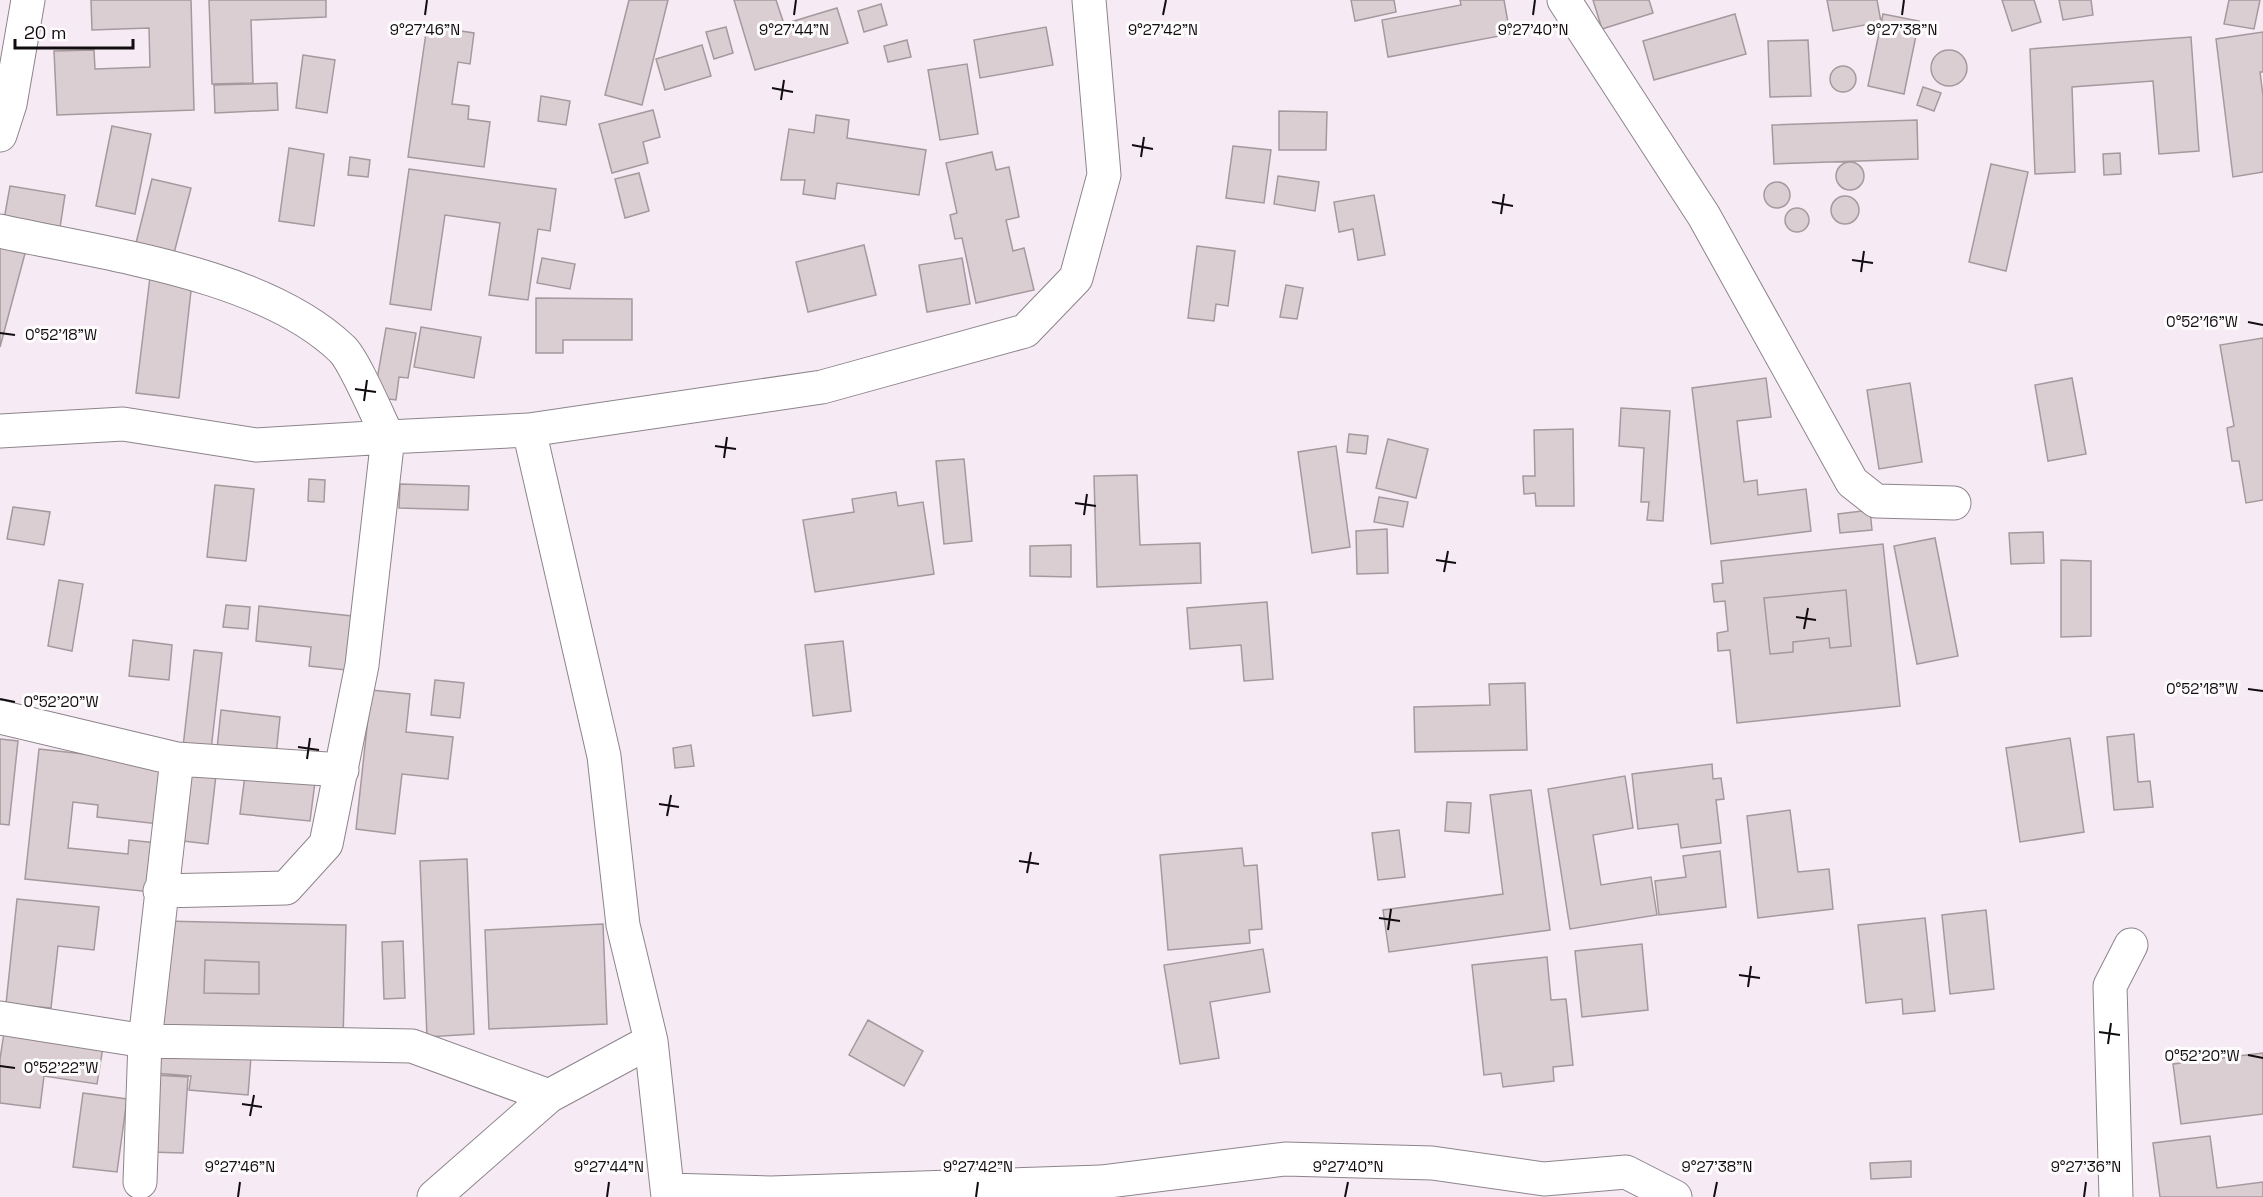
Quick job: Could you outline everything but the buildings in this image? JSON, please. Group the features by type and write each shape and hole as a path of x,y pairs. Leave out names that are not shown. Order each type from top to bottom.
{"street":[{"path":"0,135 10,104 28,0"},
{"path":"0,431 123,424 256,446 529,430 822,387 1025,331 1076,278 1104,175 1089,0"},
{"path":"1564,0 1704,216 1852,482 1876,501 1954,503"},
{"path":"0,231 204,276 285,308 343,350 388,437 362,665 326,844 286,888 160,891"},
{"path":"529,430 604,756 623,925 651,1041 668,1194 771,1193 1101,1182 1285,1159 1432,1163 1544,1179 1626,1172 1675,1197"},
{"path":"0,717 177,759 342,770"},
{"path":"140,1182 145,1041 160,891 177,759"},
{"path":"2116,1197 2110,986 2131,945"},
{"path":"0,1018 145,1041 412,1046 549,1096"},
{"path":"434,1197 549,1096 651,1041"}]}
